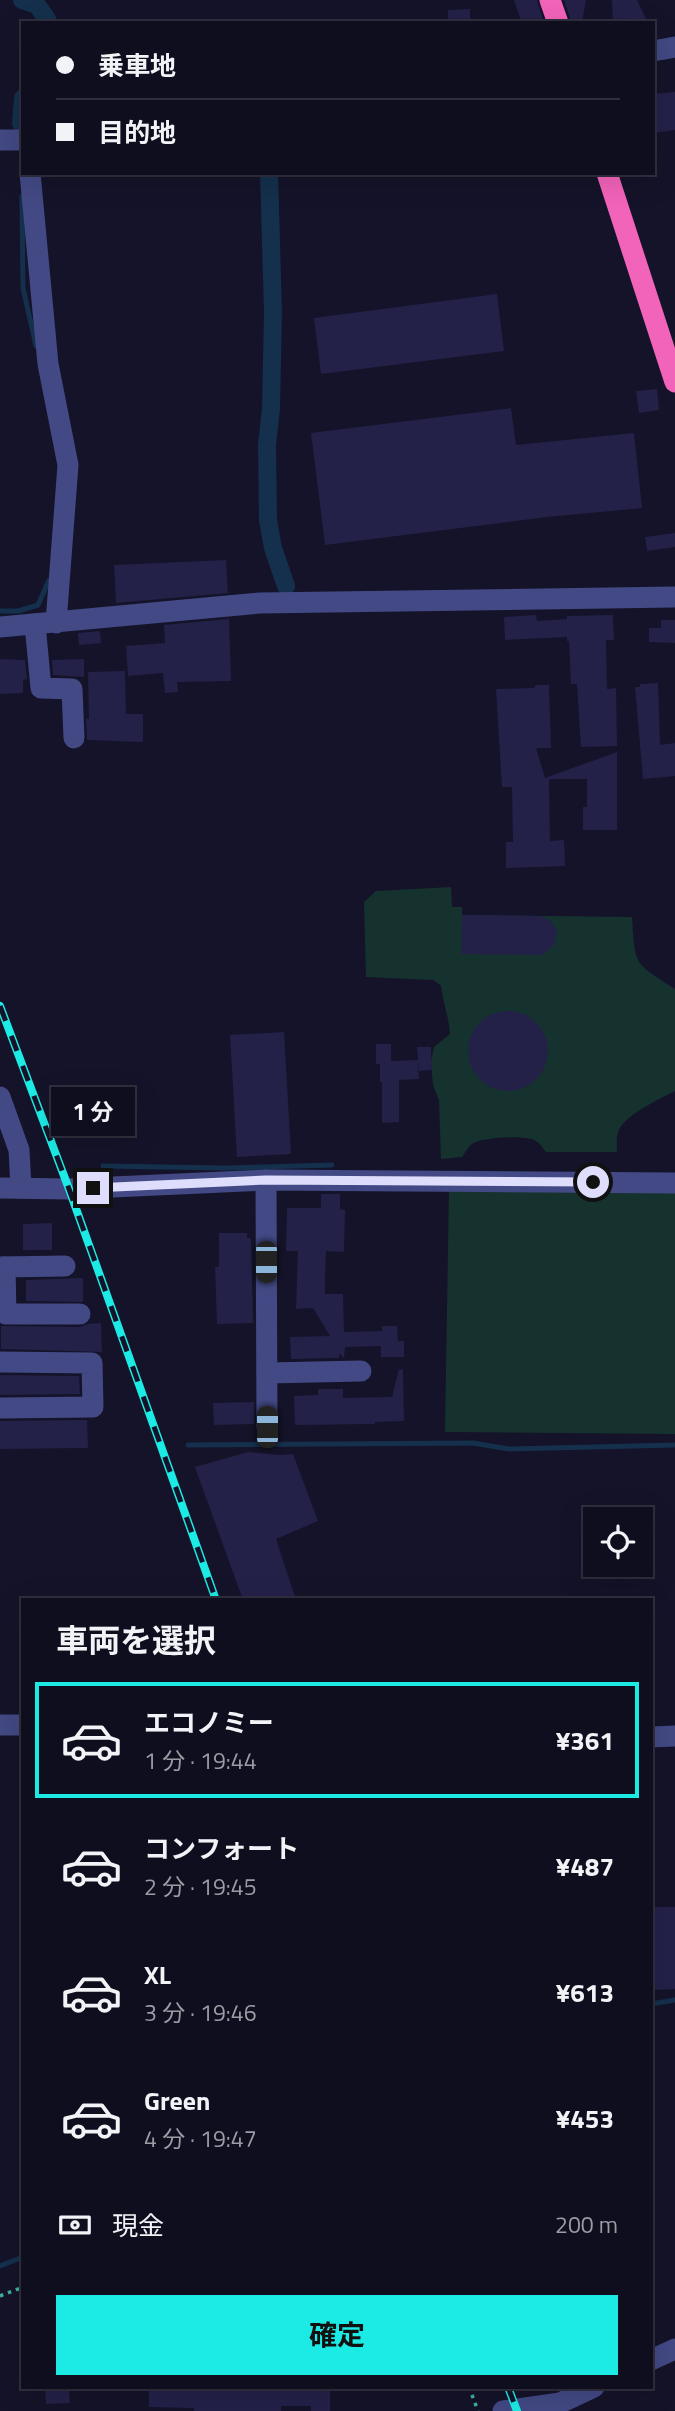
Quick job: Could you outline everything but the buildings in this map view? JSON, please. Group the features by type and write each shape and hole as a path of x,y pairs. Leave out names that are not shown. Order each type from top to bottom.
{"highway":[{"path":"550,0 557,21"},
{"path":"608,175 675,382"}],"street":[{"path":"655,51 675,47"},
{"path":"0,140 21,140"},
{"path":"30,175 48,364 68,464 45,623 41,688 72,689 74,738"},
{"path":"0,627 260,603 675,597"},
{"path":"0,1097 19,1150 10,1188 69,1189 266,1180 675,1183"},
{"path":"266,1180 267,1427"},
{"path":"65,1266 2,1267 6,1314 80,1314"},
{"path":"0,1362 92,1363 93,1408 0,1408"},
{"path":"267,1373 361,1371"},
{"path":"0,1725 21,1725"},
{"path":"653,1737 675,1736"},
{"path":"653,2359 675,2349"},
{"path":"503,2411 560,2403 590,2389"}],"path":[{"path":"0,2296 21,2288"},
{"path":"470,2389 478,2411"}],"green space":[{"path":"451,887 452,907 462,907 462,915 632,917 634,946 639,962 675,989 675,1091 644,1107 623,1124 617,1135 617,1152 546,1152 539,1143 529,1138 503,1137 477,1142 471,1145 462,1157 441,1159 439,1100 433,1085 431,1061 434,1047 450,1034 441,986 434,980 366,977 364,902 376,891"},
{"path":"449,1189 675,1189 675,1434 445,1432"}],"waterway":[{"path":"22,0 37,5 46,21"},
{"path":"269,175 273,312 271,408 267,445 268,520 273,548 286,586"},
{"path":"22,196 23,288 36,346"},
{"path":"0,611 18,611 38,605 49,580"},
{"path":"103,1166 225,1168 332,1165"},
{"path":"188,1445 473,1443 509,1449 675,1445"},
{"path":"653,2004 675,2000"},
{"path":"0,2266 21,2258"}],"railway":[{"path":"0,1006 69,1189 215,1598"},
{"path":"509,2389 517,2411"}],"route":[{"path":"93,1188 266,1180 593,1182"}]}
